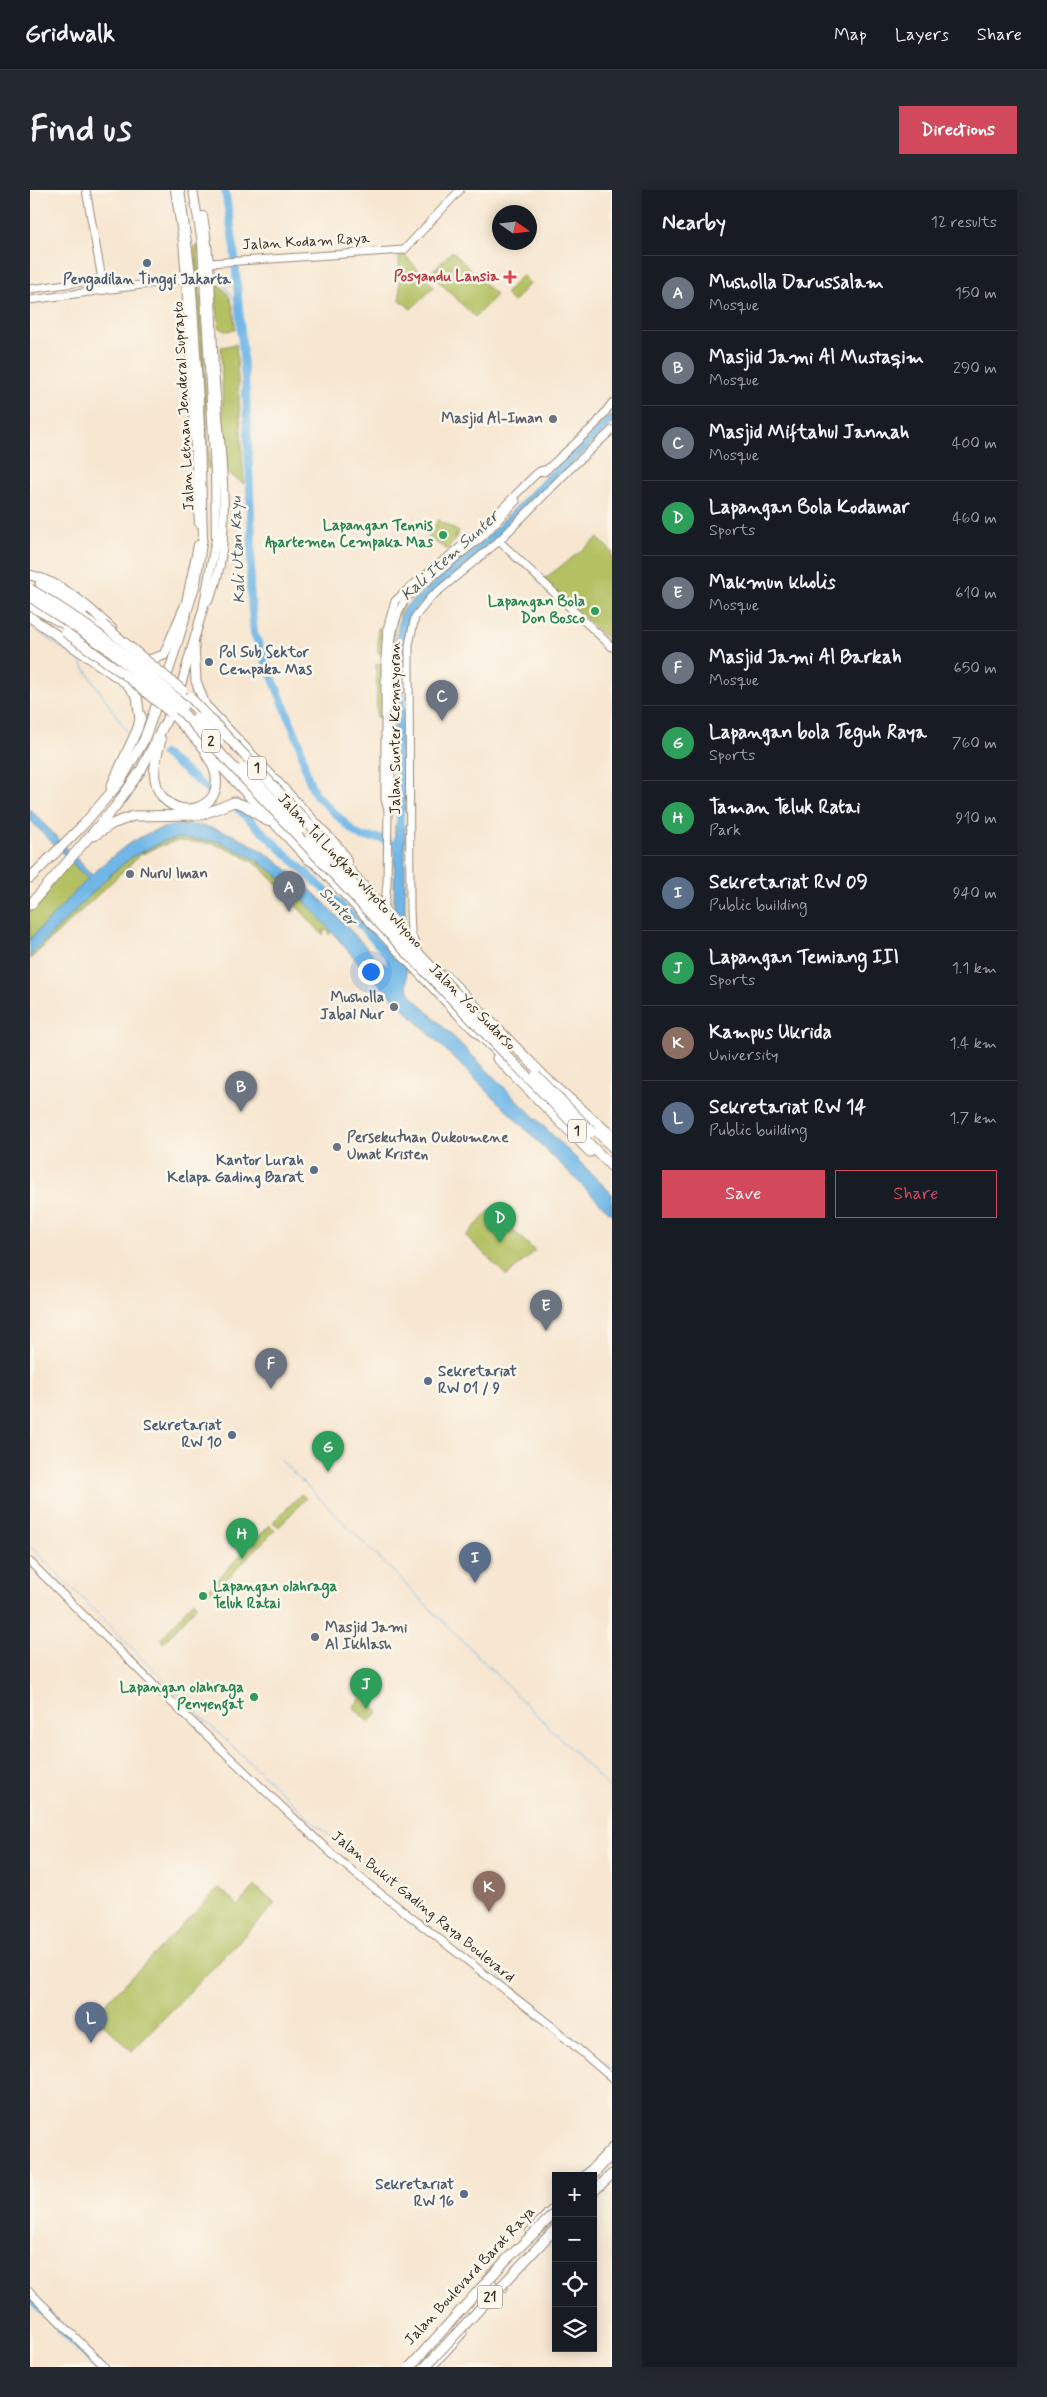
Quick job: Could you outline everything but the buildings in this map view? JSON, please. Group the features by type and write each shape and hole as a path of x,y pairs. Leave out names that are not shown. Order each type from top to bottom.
{"highway":[{"path":"31,581 69,593 88,606 126,641 127,649"},
{"name":"1","path":"31,581 118,642 166,681 173,693 172,710"},
{"name":"1","path":"31,581 96,620 173,693"},
{"name":"Jalan Tol Lingkar Wiyoto Wiyono","path":"31,581 66,610 130,657 184,704 450,988 612,1152"},
{"name":"Jalan Tol Lingkar Wiyoto Wiyono","path":"30,596 111,651 182,712 411,957 612,1162"},
{"path":"143,662 164,655 185,606"},
{"name":"1","path":"30,608 69,627 134,675 173,693"},
{"name":"1","path":"30,608 172,710"},
{"path":"30,617 126,683 137,696 140,720"},
{"path":"112,629 118,642"},
{"path":"194,644 192,688 199,712"},
{"path":"194,661 198,687 205,705 339,848 346,859 347,867"},
{"path":"105,798 140,720 143,699 134,675"},
{"path":"30,904 115,807 141,770 155,747 172,710 173,693 166,681"},
{"path":"30,878 66,842 122,778 173,693"},
{"name":"Jalan Yos Sudarso","path":"173,693 199,712 347,867"},
{"name":"Jalan Yos Sudarso","path":"173,693 230,738 324,840 416,946 547,1079 612,1136"},
{"name":"Jalan Yos Sudarso","path":"172,710 270,820 308,859 316,864 458,1014 612,1167"},
{"name":"Jalan Yos Sudarso","path":"172,710 312,856 316,864"},
{"path":"155,747 154,777 162,796 176,807 191,809 202,807 207,804 216,790 217,776 209,759 190,732"},
{"path":"82,846 112,824 133,816 195,816 207,814 231,802 244,805 270,820"},
{"path":"292,836 296,827 304,824"},
{"path":"458,1014 460,1021 575,1139 612,1173"},
{"name":"Jalan Yos Sudarso","path":"547,1079 612,1146"},
{"path":"544,1096 552,1095 553,1087"},
{"path":"583,1109 586,1116 612,1143"},
{"path":"583,1135 581,1126 590,1124"},
{"path":"596,2172 612,2154"},
{"path":"597,2189 612,2174"},
{"path":"410,2367 506,2260 552,2216"},
{"name":"21","path":"425,2367 552,2232"}],"main road":[{"path":"86,190 104,285"},
{"name":"Jalan Letnan Jenderal Suprapto","path":"175,190 181,223 186,279 199,524 197,551 185,606 186,619"},
{"name":"Jalan Letnan Jenderal Suprapto","path":"166,681 186,619 201,561 204,537 202,451 190,251 180,190"},
{"name":"Jalan Letnan Jenderal Suprapto","path":"173,693 194,644 203,609 214,557 217,513 207,282 193,190"},
{"name":"Jalan Letnan Jenderal Suprapto","path":"199,190 210,263 207,282"},
{"name":"Jalan Kodam Raya","path":"210,263 404,250 460,190"},
{"path":"185,218 198,216"},
{"path":"30,290 186,279"},
{"path":"30,300 104,285"},
{"path":"191,355 196,346"},
{"path":"387,914 388,805 391,799 392,638 400,607 407,597 483,536 543,471 596,424 612,403"},
{"name":"Jalan Sunter Kemayoran","path":"407,934 409,645 415,617 430,598 499,541 568,471 612,430"},
{"path":"499,541 612,647"},
{"name":"Jalan Bukit Gading Raya Boulevard","path":"30,1562 161,1692 340,1861 542,2019 611,2077"},
{"path":"588,2172 612,2147"},
{"name":"Jalan Boulevard Barat Raya","path":"405,2367 491,2272 552,2209"},
{"path":"432,2367 552,2238"},
{"path":"491,2272 492,2283 498,2288 505,2288"},
{"path":"480,2284 493,2291 495,2298"},
{"path":"30,2292 105,2367"}],"green space":[{"path":"198,246 210,468 207,469 194,247"},
{"path":"452,251 496,295 475,317 430,273"},
{"path":"399,254 405,255 434,287 411,309 400,300"},
{"path":"522,275 530,283 513,302 505,294"},
{"path":"214,282 226,291 232,303 235,330 225,331 219,327"},
{"path":"236,344 244,484 225,471 221,347"},
{"name":"Lapangan Tennis Apartemen Cempaka Mas","path":"438,520 459,532 448,550 428,538"},
{"name":"Lapangan Bola Don Bosco","path":"598,538 612,552 612,644 544,579"},
{"path":"401,594 407,597 395,621 386,719 377,718 376,664 385,665 386,653 378,653 378,628 388,629"},
{"path":"180,838 217,841 239,850 254,859 283,880 309,905 332,932 329,935 329,931 324,930 323,935 262,868 237,853 214,844 179,841 163,845 140,855 30,959 30,956 112,873 133,856 162,842"},
{"path":"70,860 88,879 30,939 30,904"},
{"path":"491,1209 535,1251 507,1276 466,1236"},
{"path":"301,1494 306,1498 279,1527 273,1522"},
{"path":"270,1525 275,1530 213,1593 209,1588"},
{"path":"194,1600 197,1606 163,1643 161,1639"},
{"path":"364,1695 379,1712 368,1722 353,1707"},
{"path":"255,1886 275,1904 132,2051 94,2015 219,1888 238,1905"}],"water":[{"path":"612,413 612,424 490,545 416,608 407,637 404,659 405,811 396,811 394,653 400,616 404,608 486,538 543,479"},
{"path":"30,809 92,875 113,856 137,839 154,831 186,825 218,830 249,843 279,863 333,912 378,960 393,970 394,954 406,965 407,986 411,995 612,1194 612,1215 362,967 315,912 282,879 258,861 221,842 180,838 162,842 133,856 112,873 30,956 30,939 88,879 30,820"},
{"path":"395,825 405,826 405,921 394,909"}],"waterway":[{"name":"Kali Utan Kayu","path":"225,190 234,247 246,392 252,540 250,587 254,633 299,742 307,775 315,794 355,833 362,837 381,838 400,849"},
{"path":"214,277 225,286 239,306"},
{"path":"30,626 79,660 128,733"},
{"path":"164,754 210,791"},
{"path":"400,801 400,835"},
{"name":"Sunter","path":"237,808 349,913 389,956 394,978"},
{"path":"281,1460 612,1790"},
{"path":"30,1546 195,1711 311,1820 612,2069"},
{"path":"30,2298 98,2367"}],"place":[{"name":"Pengadilan Tinggi Jakarta","path":"147,263"},
{"name":"Posyandu Lansia","path":"510,277"},
{"name":"Masjid Al-Iman","path":"553,419"},
{"name":"Lapangan Tennis Apartemen Cempaka Mas","path":"443,535"},
{"name":"Lapangan Bola Don Bosco","path":"595,611"},
{"name":"Pol Sub Sektor Cempaka Mas","path":"209,662"},
{"name":"Masjid Miftahul Jannah","path":"442,721"},
{"name":"Nurul Iman","path":"130,874"},
{"name":"Musholla Darussalam","path":"289,912"},
{"name":"Musholla Jabal Nur","path":"394,1007"},
{"name":"Masjid Jami Al Mustaqim","path":"241,1112"},
{"name":"Persekutuan Oukoumene Umat Kristen","path":"337,1147"},
{"name":"Kantor Lurah Kelapa Gading Barat","path":"314,1170"},
{"name":"Lapangan Bola Kodamar","path":"500,1243"},
{"name":"Makmun kholis","path":"546,1331"},
{"name":"Sekretariat RW 01 / 9","path":"428,1381"},
{"name":"Masjid Jami Al Barkah","path":"271,1389"},
{"name":"Sekretariat RW 10","path":"232,1435"},
{"name":"Lapangan bola Teguh Raya","path":"328,1472"},
{"name":"Taman Teluk Ratai","path":"242,1559"},
{"name":"Sekretariat RW 09","path":"475,1583"},
{"name":"Lapangan olahraga Teluk Ratai","path":"203,1596"},
{"name":"Masjid Jami Al Ikhlash","path":"315,1637"},
{"name":"Lapangan olahraga Penyengat","path":"254,1697"},
{"name":"Lapangan Temiang III","path":"366,1709"},
{"name":"Kampus Ukrida","path":"489,1912"},
{"name":"Sekretariat RW 14","path":"91,2043"},
{"name":"Sekretariat RW 16","path":"464,2194"}],"water label":[{"name":"Kali Item Sunter","path":"450,556"}]}
